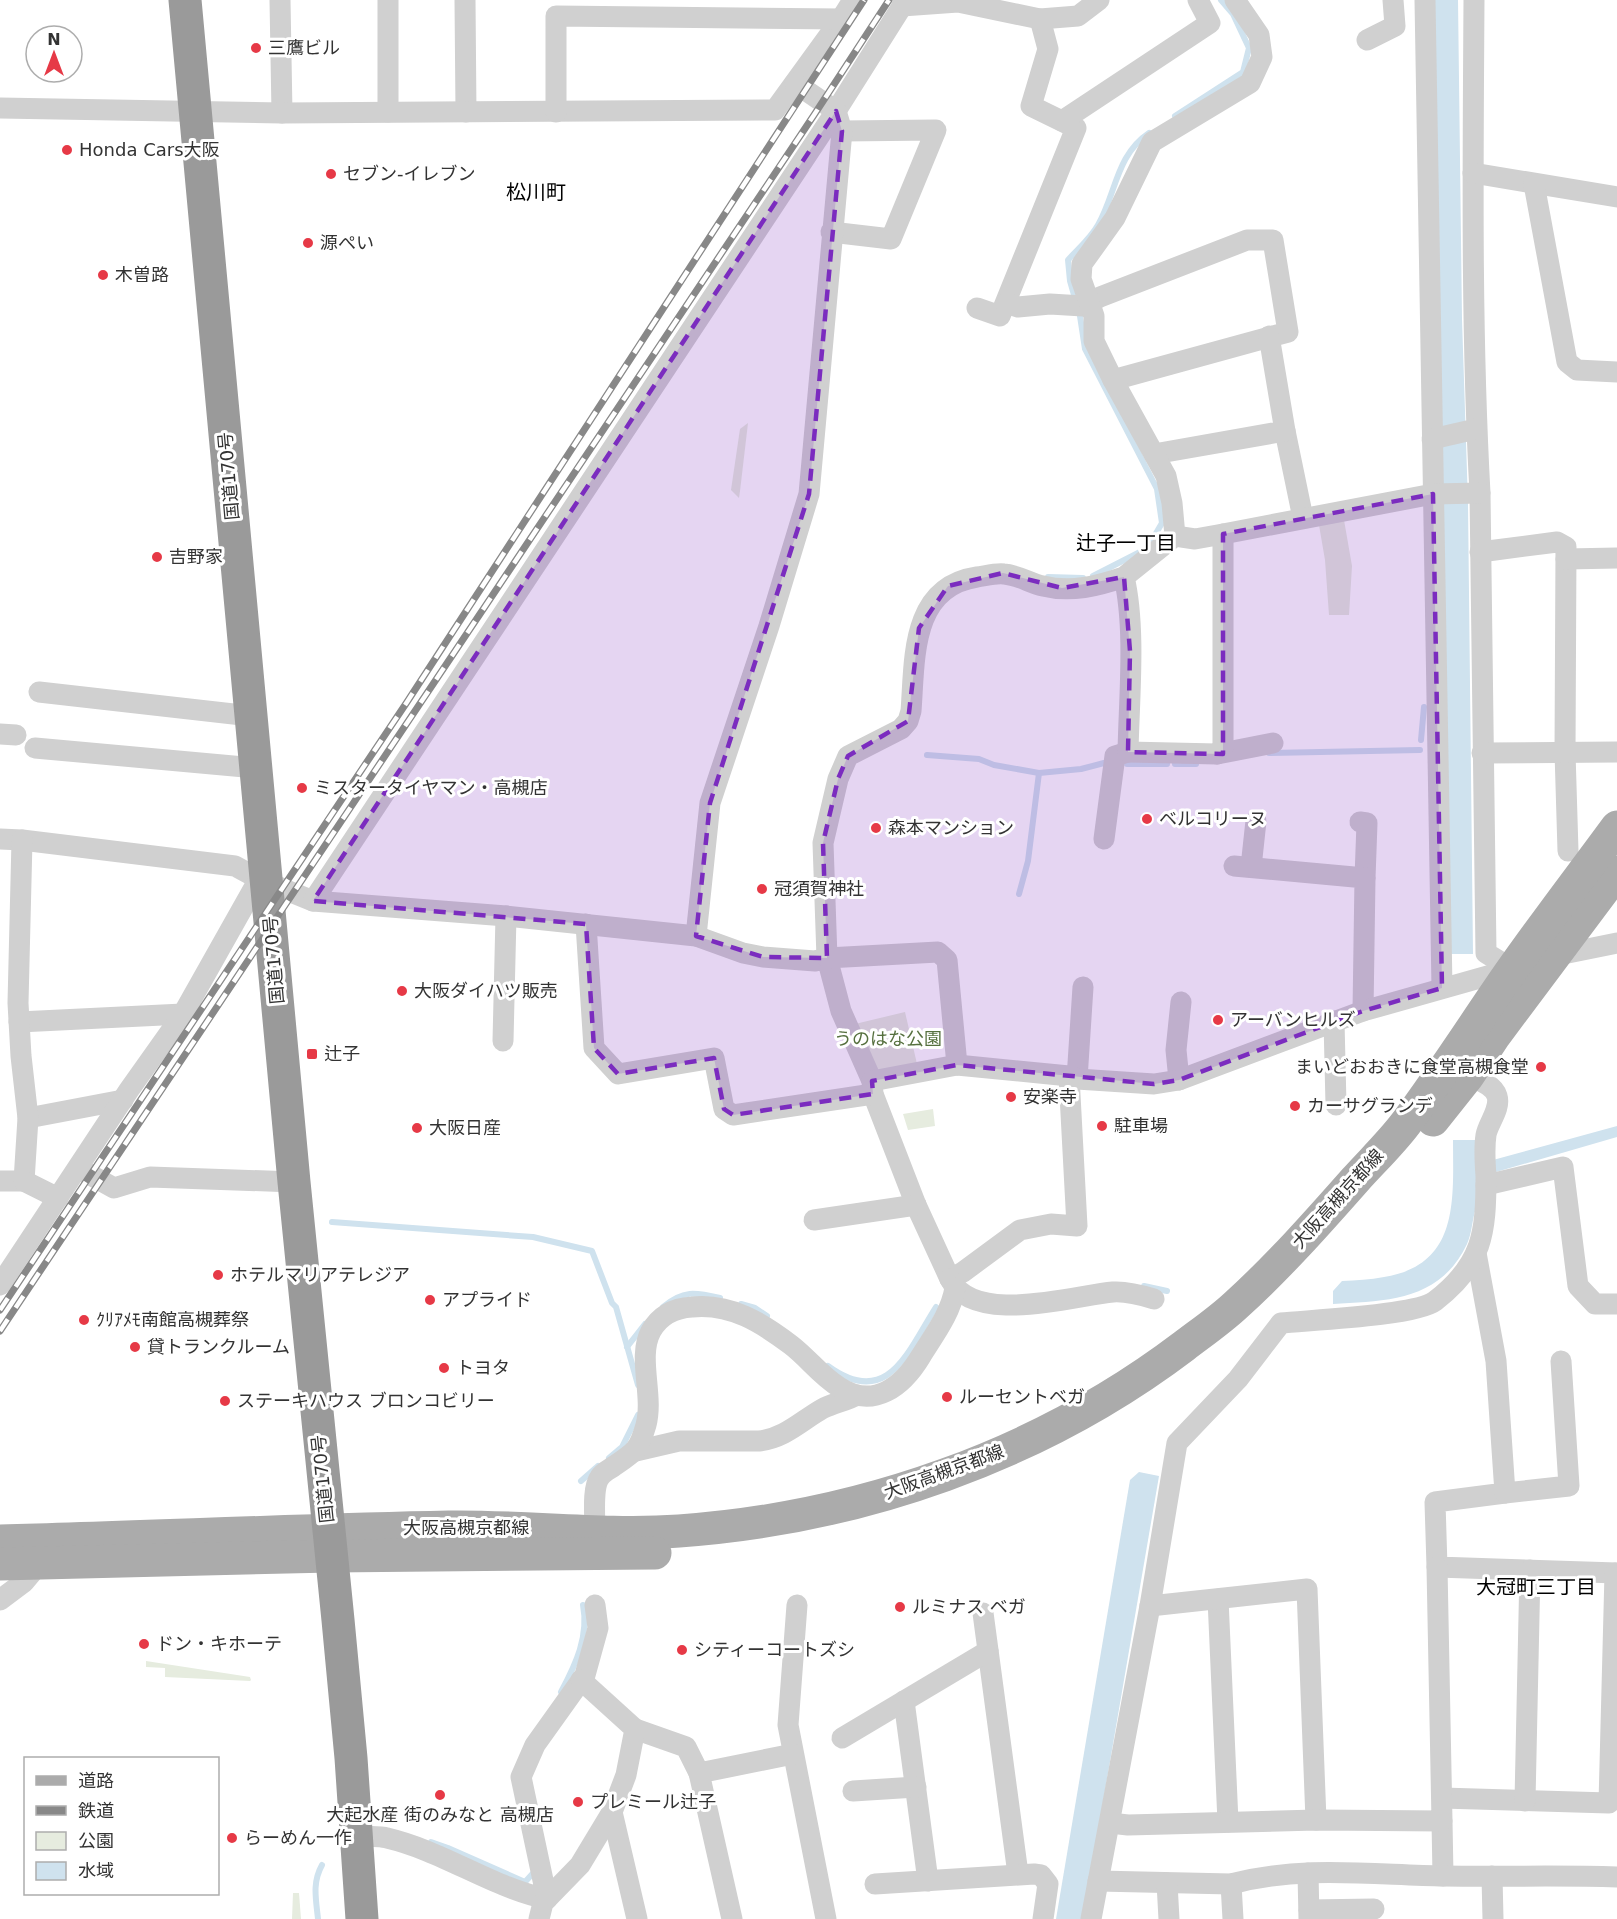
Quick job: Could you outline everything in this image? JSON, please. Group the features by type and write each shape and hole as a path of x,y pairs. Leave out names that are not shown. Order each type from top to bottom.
{"highway":[{"name":"国道170号","path":"185,0 256,768 263,880 351,1758 362,1919"}],"main road":[{"name":"大阪高槻京都線","path":"0,1564 330,1542 495,1526 630,1532 725,1527 835,1508 894,1492 960,1470 1056,1427 1154,1369 1234,1307 1304,1238 1404,1126 1512,969 1617,827"},
{"name":"大阪高槻京都線","path":"0,1541 330,1542 594,1555 669,1553 742,1546 809,1535 890,1516 986,1483 1031,1462 1166,1380 1252,1314 1413,1145 1468,1076 1554,955 1617,872"}],"street":[{"path":"280,0 282,113"},
{"path":"388,0 388,112"},
{"path":"465,0 466,112"},
{"path":"0,108 282,113 775,110 853,0"},
{"path":"313,901 839,121 904,3 958,2 1040,19 1078,16 1099,0"},
{"path":"1062,121 1210,23 1198,0"},
{"path":"1080,305 1082,264 1116,218 1152,142 1250,83 1262,57 1259,35 1235,0"},
{"path":"1367,40 1395,26 1393,0"},
{"path":"1425,0 1435,493 1451,986"},
{"path":"1474,0 1473,430 1480,552 1486,953 1512,969"},
{"path":"556,112 556,16 841,20"},
{"path":"976,308 1000,316 1076,128 1031,106 1048,49 1040,19"},
{"path":"795,83 839,121 936,130 891,239 831,232"},
{"path":"696,936 710,803 769,626 809,494 839,121"},
{"path":"1473,173 1617,197"},
{"path":"1534,184 1567,363 1577,370 1617,372"},
{"path":"1006,303 1018,307 1050,304 1080,305 1247,240 1273,240 1288,332 1113,380"},
{"path":"1080,305 1094,316 1094,341 1154,454 1169,488 1175,536"},
{"path":"1269,336 1303,518"},
{"path":"1435,438 1473,430"},
{"path":"1154,454 1285,431"},
{"path":"1154,1299 1115,1292 1034,1305 1001,1306 966,1296 952,1283 916,1205 873,1088 841,1011 827,958 823,843 838,779 848,756 901,729 908,721 911,711 916,639 919,628 927,611 948,586 968,579 1003,573 1042,586 1083,588 1124,577 1175,536 1195,539 1435,493 1475,493"},
{"path":"1217,754 1223,747 1223,534"},
{"path":"1480,552 1557,542 1566,548 1565,752 1568,851"},
{"path":"1566,559 1617,558"},
{"path":"1124,577 1128,592 1130,651 1128,752"},
{"path":"39,692 251,716"},
{"path":"1104,839 1116,756 1128,752 1217,754 1273,743"},
{"path":"35,748 256,768"},
{"path":"1482,753 1617,752"},
{"path":"1256,820 1243,867 1365,878"},
{"path":"1360,822 1367,823 1363,1011"},
{"path":"0,839 235,866 313,901 506,916 696,936 743,953 763,957 815,961 827,958 938,952 947,960 957,1065"},
{"path":"22,840 19,1022 28,1118 24,1181"},
{"path":"0,1285 183,1014 263,880"},
{"path":"503,1041 506,916"},
{"path":"586,924 594,1048 618,1074 714,1058 724,1109 733,1115 873,1088 957,1065 1154,1084 1179,1080 1363,1011 1554,955 1617,943"},
{"path":"595,1530 596,1486 600,1476 636,1451 679,1441 772,1439 784,1435 822,1409 857,1395 875,1395 892,1389 912,1371 952,1304 952,1283 963,1272 1020,1230 1051,1224 1077,1226 1073,1077 1083,987"},
{"path":"1179,1080 1176,1050 1181,1002"},
{"path":"19,1022 183,1014"},
{"path":"1334,1021 1336,1105"},
{"path":"1091,1919 1150,1606 1177,1443 1238,1379 1281,1323 1406,1311 1433,1303 1454,1282 1476,1253 1485,1221 1486,1135 1497,1098 1491,1087 1468,1076"},
{"path":"28,1118 123,1100"},
{"path":"1486,1182 1563,1167 1578,1286 1595,1304 1617,1304"},
{"path":"78,1168 114,1188 150,1177 294,1182"},
{"path":"0,1181 24,1181 58,1198"},
{"path":"814,1220 916,1205"},
{"path":"1476,1253 1496,1361 1505,1493"},
{"path":"636,1451 646,1424 650,1400 646,1353 650,1332 664,1316 683,1308 721,1308 747,1316 794,1347 841,1388 857,1395"},
{"path":"1443,1876 1435,1502 1569,1486 1562,1361"},
{"path":"0,1600 24,1582 40,1563"},
{"path":"1437,1568 1616,1573 1609,1803 1442,1798"},
{"path":"1526,1801 1530,1570"},
{"path":"1150,1606 1307,1589 1316,1820"},
{"path":"1218,1599 1228,1822"},
{"path":"547,1899 521,1777 535,1745 585,1675 598,1628 595,1605"},
{"path":"797,1605 788,1725 826,1919"},
{"path":"983,1613 1018,1874"},
{"path":"842,1738 988,1651"},
{"path":"581,1680 635,1729 686,1747 699,1773 732,1919"},
{"path":"904,1701 928,1881"},
{"path":"539,1919 543,1903 580,1865 612,1812 626,1776 635,1729"},
{"path":"699,1773 793,1754"},
{"path":"853,1791 916,1787"},
{"path":"612,1812 637,1919"},
{"path":"1110,1823 1128,1825 1316,1820 1442,1821"},
{"path":"355,1837 385,1837 444,1857 525,1894 547,1899"},
{"path":"1098,1881 1231,1884 1308,1873 1373,1872 1443,1876 1617,1877"},
{"path":"1308,1873 1309,1914 1374,1914 1373,1872"},
{"path":"875,1884 1018,1874 1041,1875 1046,1879 1048,1891 1043,1919"},
{"path":"1492,1876 1493,1919"},
{"path":"1167,1883 1169,1919"},
{"path":"1231,1884 1233,1919"}],"highlighted area":[{"path":"836,111 842,131 809,494 710,803 696,936 763,957 827,958 823,843 838,779 848,756 908,721 919,628 948,586 1003,573 1062,588 1124,577 1130,651 1128,752 1223,754 1223,534 1433,494 1442,988 1363,1011 1179,1080 1154,1084 957,1065 872,1081 873,1094 733,1115 724,1109 714,1058 618,1074 594,1048 586,924 313,901"}],"green space":[{"path":"748,423 739,498 731,490 740,429"},
{"path":"1344,520 1352,566 1349,615 1329,615 1325,560 1319,525"},
{"name":"うのはな公園","path":"905,1012 917,1064 880,1071 875,1067 855,1024"},
{"path":"933,1109 935,1126 908,1130 903,1114"},
{"path":"146,1661 250,1677 251,1680 165,1677 165,1668 146,1667"},
{"path":"293,1893 299,1893 301,1919 292,1919"}],"water":[{"path":"1434,0 1458,0 1462,319 1468,503 1473,954 1448,954"},
{"path":"1617,1126 1617,1137 1496,1172 1476,1208 1467,1244 1456,1263 1442,1277 1427,1287 1392,1299 1333,1304 1333,1291 1342,1281 1379,1278 1409,1270 1427,1259 1439,1244 1447,1226 1451,1206 1453,1140 1476,1140 1493,1160"},
{"path":"1139,1472 1159,1476 1083,1919 1056,1919 1130,1480"}],"waterway":[{"path":"1175,116 1243,72 1249,48 1233,14 1221,0"},
{"path":"1148,547 1162,523 1157,489 1085,349 1080,316 1070,281 1068,260 1095,230 1123,164 1138,142 1149,133"},
{"path":"1093,576 1140,552"},
{"path":"1048,577 1083,578"},
{"path":"1421,740 1424,707"},
{"path":"1269,753 1420,750"},
{"path":"927,755 979,759 994,765 1039,773 1081,769 1104,763"},
{"path":"1127,764 1167,764"},
{"path":"1175,764 1196,764"},
{"path":"1019,894 1028,861 1039,773"},
{"path":"332,1222 533,1237 592,1251 612,1303 616,1307 638,1385"},
{"path":"1144,1286 1167,1291"},
{"path":"663,1307 683,1295 703,1294 720,1298"},
{"path":"741,1304 755,1308 767,1316"},
{"path":"828,1366 849,1378 866,1382 881,1378 905,1357 936,1307"},
{"path":"627,1347 645,1324"},
{"path":"609,1458 622,1447 638,1415"},
{"path":"581,1481 598,1466"},
{"path":"561,1692 572,1671 583,1639 583,1605"},
{"path":"431,1842 525,1882 535,1869"},
{"path":"318,1919 316,1885 322,1865"}],"railway":[{"path":"0,1310 407,702 864,0"},
{"path":"0,1331 889,0"}],"place":[{"name":"三鷹ビル","path":"256,48"},
{"name":"Honda Cars大阪","path":"67,150"},
{"name":"セブン-イレブン","path":"331,174"},
{"name":"源ぺい","path":"308,243"},
{"name":"木曽路","path":"103,275"},
{"name":"吉野家","path":"157,557"},
{"name":"ミスタータイヤマン・高槻店","path":"302,788"},
{"name":"ベルコリーヌ","path":"1147,819"},
{"name":"森本マンション","path":"876,828"},
{"name":"冠須賀神社","path":"762,889"},
{"name":"大阪ダイハツ販売","path":"402,991"},
{"name":"アーバンヒルズ","path":"1218,1020"},
{"name":"辻子","path":"312,1054"},
{"name":"まいどおおきに食堂高槻食堂","path":"1541,1067"},
{"name":"安楽寺","path":"1011,1097"},
{"name":"カーサグランデ","path":"1295,1106"},
{"name":"駐車場","path":"1102,1126"},
{"name":"大阪日産","path":"417,1128"},
{"name":"ホテルマリアテレジア","path":"218,1275"},
{"name":"アプライド","path":"430,1300"},
{"name":"ｸﾘｱﾒﾓ南館高槻葬祭","path":"84,1320"},
{"name":"貸トランクルーム","path":"135,1347"},
{"name":"トヨタ","path":"444,1368"},
{"name":"ルーセントベガ","path":"947,1397"},
{"name":"ステーキハウス ブロンコビリー","path":"225,1401"},
{"name":"ルミナス ベガ","path":"900,1607"},
{"name":"ドン・キホーテ","path":"144,1644"},
{"name":"シティーコートズシ","path":"682,1650"},
{"name":"大起水産 街のみなと 高槻店","path":"440,1795"},
{"name":"プレミール辻子","path":"578,1802"},
{"name":"らーめん一作","path":"232,1838"}],"district":[{"name":"松川町","path":"536,192"},
{"name":"辻子一丁目","path":"1126,543"},
{"name":"大冠町三丁目","path":"1536,1587"}]}
